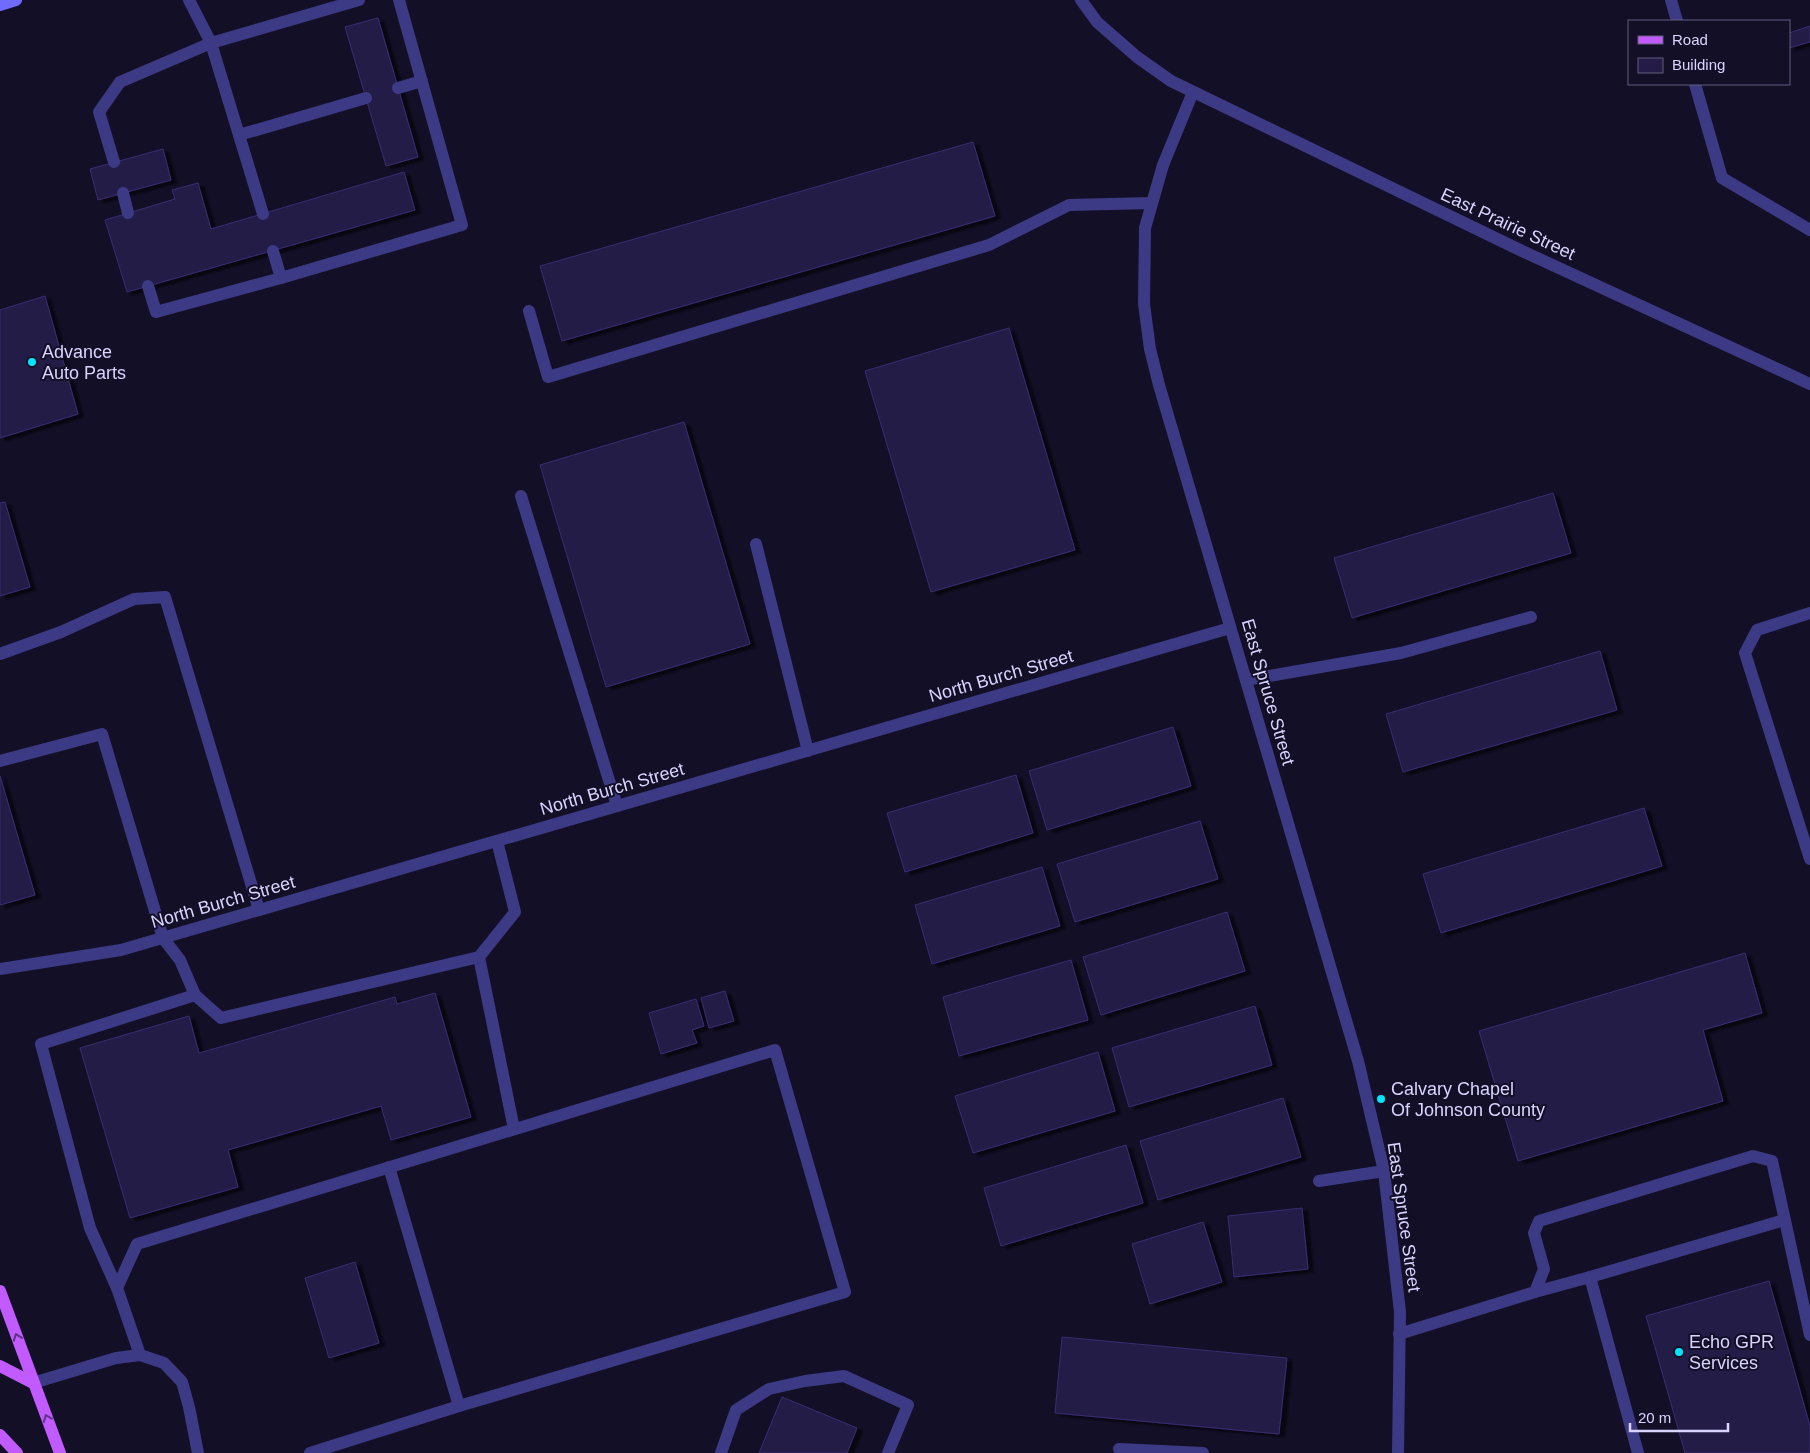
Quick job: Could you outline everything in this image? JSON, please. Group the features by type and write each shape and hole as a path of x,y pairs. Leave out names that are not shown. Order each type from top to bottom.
{"main road":[{"path":"0,5 16,0"},
{"path":"0,1291 60,1453"},
{"path":"0,1366 34,1383"},
{"path":"0,1436 17,1453"}],"street":[{"path":"188,0 211,43 263,214"},
{"path":"114,162 100,112 120,82 211,43 359,0"},
{"path":"148,286 156,312 462,226 399,0"},
{"path":"1081,0 1097,22 1137,57 1171,81 1193,92"},
{"path":"1671,0 1677,20"},
{"path":"398,88 422,81"},
{"path":"1695,85 1722,178 1810,230"},
{"name":"East Spruce Street","path":"1193,92 1163,165 1145,228 1144,304 1150,349 1358,1061 1384,1171 1400,1312 1398,1453"},
{"name":"East Prairie Street","path":"1193,92 1520,250 1810,384"},
{"path":"240,135 366,98"},
{"path":"123,193 128,213"},
{"path":"529,311 548,377 989,246 1068,204 1152,203"},
{"path":"273,250 281,278"},
{"path":"521,496 618,806"},
{"path":"756,544 808,751"},
{"path":"0,654 61,632 134,599 165,596 259,910"},
{"path":"1810,613 1756,630 1745,653 1810,859"},
{"path":"1246,680 1401,653 1530,616"},
{"name":"North Burch Street","path":"0,969 121,950 1230,628"},
{"path":"0,761 102,734 164,938 180,960 195,996 221,1018 479,957 515,912 498,841"},
{"path":"479,957 514,1129"},
{"path":"140,1355 117,1288 90,1228 42,1044 195,996"},
{"path":"117,1288 137,1244 775,1050 845,1292 459,1406 310,1453"},
{"path":"1535,1292 1544,1269 1534,1233 1539,1221 1753,1156 1772,1161 1810,1335"},
{"path":"389,1167 459,1406"},
{"path":"1319,1181 1384,1171"},
{"path":"1399,1334 1535,1292 1784,1220"},
{"path":"1590,1277 1638,1453"},
{"path":"34,1383 116,1358 140,1355 164,1363 182,1382 198,1453"},
{"path":"721,1453 736,1410 769,1390 805,1381 844,1376 908,1405 888,1453"},
{"path":"1119,1449 1203,1453"}],"building":[{"path":"378,18 418,157 386,166 345,27"},
{"path":"1810,26 1810,42 1790,48 1790,33"},
{"path":"973,142 995,216 562,341 540,266"},
{"path":"163,149 171,180 98,200 90,169"},
{"path":"404,172 415,210 127,292 105,220 175,199 172,190 198,183 211,229"},
{"name":"Advance Auto Parts","path":"45,296 78,414 0,438 0,310"},
{"path":"1009,328 1075,550 931,592 865,371"},
{"path":"684,422 750,644 606,687 540,465"},
{"path":"1553,493 1571,553 1352,618 1334,558"},
{"path":"5,502 30,587 0,596 0,503"},
{"path":"1600,651 1617,710 1403,772 1386,714"},
{"path":"1173,727 1191,786 1047,830 1029,771"},
{"path":"1016,775 1033,833 905,872 887,813"},
{"path":"0,776 35,895 0,905"},
{"path":"1644,808 1662,866 1441,933 1423,874"},
{"path":"1200,821 1218,879 1075,922 1057,864"},
{"path":"1042,867 1060,926 932,964 915,905"},
{"path":"1227,912 1245,971 1101,1015 1083,957"},
{"path":"1745,953 1762,1013 1703,1030 1723,1101 1518,1161 1479,1031"},
{"path":"1071,960 1088,1020 959,1056 943,997"},
{"path":"725,991 734,1021 709,1028 701,998"},
{"path":"435,993 471,1117 391,1140 381,1106 228,1150 238,1187 130,1218 80,1048 189,1016 199,1053 395,997 397,1004"},
{"path":"696,999 704,1026 692,1030 697,1043 661,1054 649,1013"},
{"path":"1255,1006 1272,1065 1129,1107 1112,1048"},
{"path":"1098,1052 1115,1111 973,1153 955,1096"},
{"path":"1283,1098 1301,1157 1158,1200 1140,1141"},
{"path":"1126,1145 1143,1203 1001,1246 984,1188"},
{"path":"1302,1208 1308,1269 1234,1277 1228,1216"},
{"path":"1203,1222 1222,1282 1150,1304 1132,1244"},
{"path":"355,1262 379,1343 329,1358 305,1278"},
{"path":"1769,1281 1810,1426 1810,1453 1685,1453 1646,1316"},
{"path":"1062,1337 1287,1358 1279,1434 1055,1413"},
{"path":"782,1397 857,1428 847,1453 759,1453"}],"place":[{"name":"Advance Auto Parts","path":"32,362"},
{"name":"Calvary Chapel Of Johnson County","path":"1381,1099"},
{"name":"Echo GPR Services","path":"1679,1352"}]}
